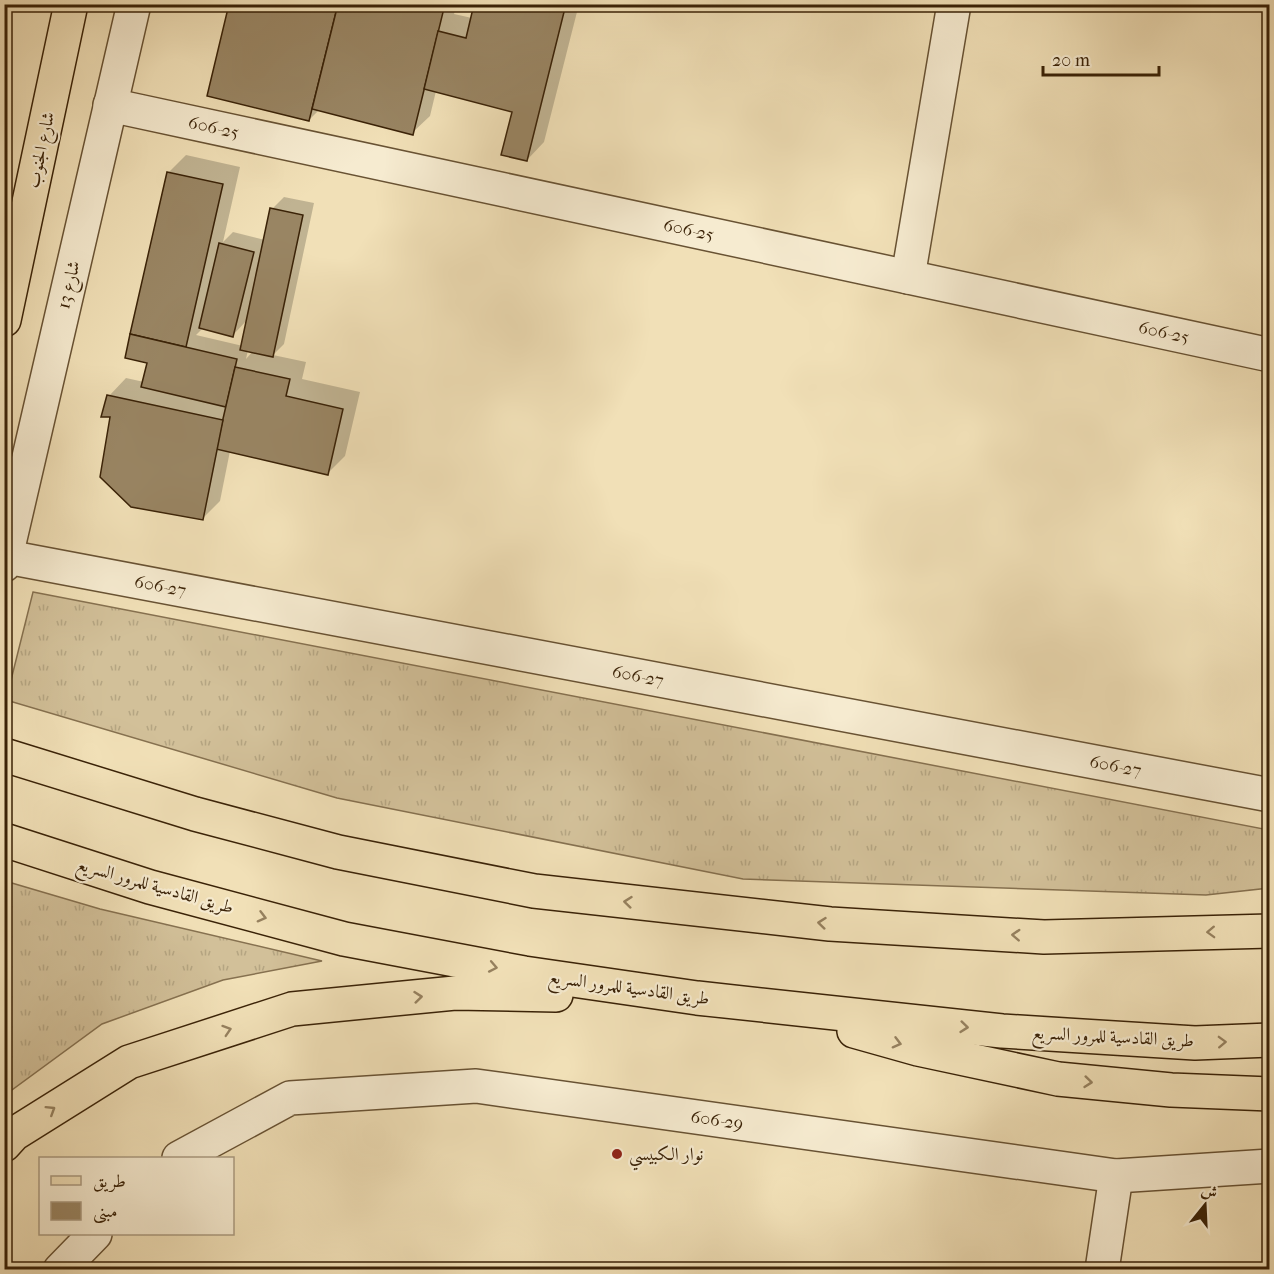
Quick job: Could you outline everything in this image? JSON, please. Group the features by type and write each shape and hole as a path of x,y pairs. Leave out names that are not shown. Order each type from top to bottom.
{"main road":[{"name":"شارع الجنوب","path":"4,216 70,9"},
{"name":"شارع الجنوب","path":"4,320 70,9"},
{"path":"4,755 195,814 338,852 534,891 830,924 1044,937 1269,931"},
{"name":"طريق القادسية للمرور السريع","path":"4,840 150,887 344,939 524,973 697,998 1002,1031 1195,1043 1269,1040"},
{"path":"4,1145 14,1134 129,1062 292,1009 455,993 697,998"},
{"path":"760,1005 918,1049 1058,1078 1171,1090 1269,1094"}],"street":[{"name":"شارع 13","path":"6,561 134,4"},
{"path":"908,277 954,4"},
{"name":"606-25","path":"110,105 1269,355"},
{"name":"606-27","path":"6,561 1269,795"},
{"name":"606-29","path":"180,1157 290,1098 476,1086 1116,1176 1269,1166"},
{"path":"1102,1269 1116,1176"},
{"path":"60,1269 93,1235"}],"green space":[{"path":"33,592 1269,830 1269,888 1206,895 743,879 337,798 6,700"},
{"path":"5,881 100,909 322,961 223,980 102,1024 5,1095"}],"building":[{"path":"229,4 338,4 309,121 207,96"},
{"path":"338,4 445,4 413,135 312,109"},
{"path":"474,4 566,4 527,161 501,155 512,112 424,89 438,31 466,38"},
{"path":"167,172 223,184 186,347 130,334"},
{"path":"270,208 303,215 273,357 240,350"},
{"path":"219,243 254,252 233,337 199,328"},
{"path":"130,334 237,359 226,407 141,387 147,363 125,358"},
{"path":"235,367 290,379 286,396 343,409 328,475 216,449"},
{"path":"107,395 223,420 203,520 131,507 100,477 110,417 101,417"}],"place":[{"name":"نوار الكبيسي","path":"617,1154"}]}
